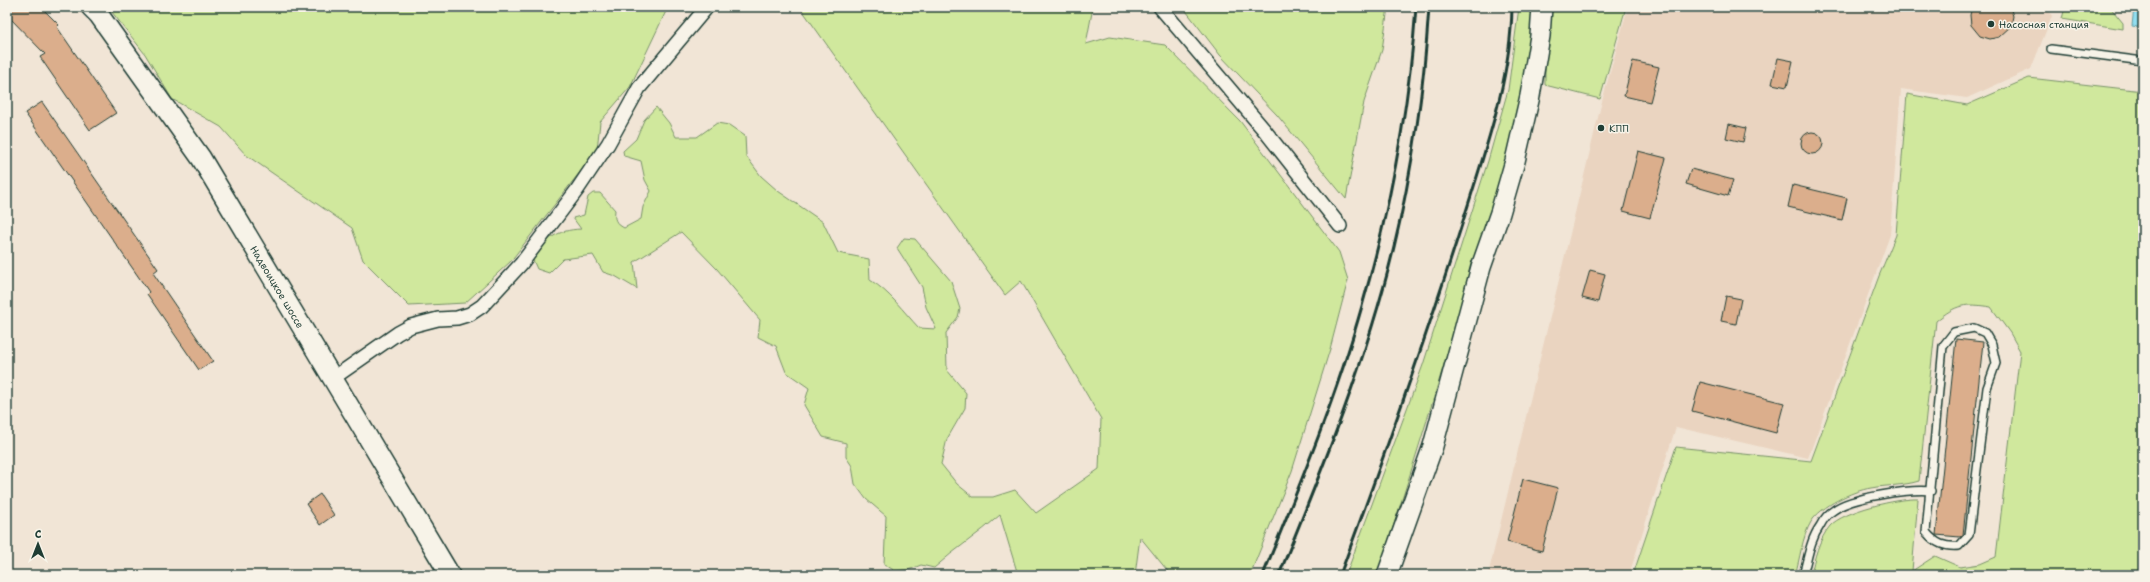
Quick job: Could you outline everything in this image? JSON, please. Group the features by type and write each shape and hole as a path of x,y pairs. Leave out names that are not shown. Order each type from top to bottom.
{"main road":[{"name":"Надвоицкое шоссе","path":"91,7 99,15 201,158 450,575"},
{"path":"1387,575 1433,446 1481,267 1500,213 1516,160 1530,96 1540,36 1542,7"}],"street":[{"path":"332,379 398,332 411,326 438,319 457,318 470,314 482,306 521,264 578,190 608,144 639,88 707,7"},
{"path":"1160,7 1266,131 1340,226"}],"lane":[{"path":"2051,49 2143,62"},
{"path":"1974,328 1985,333 1992,345 1996,363 1988,388 1969,535 1959,546 1941,546 1926,532 1931,491 1943,346 1954,332 1974,328"},
{"path":"1803,575 1812,539 1820,525 1835,509 1858,500 1907,491 1931,491"}],"shaded area":[{"path":"1628,7 2046,7 2052,16 2031,69 1967,98 1901,89 1890,235 1808,458 1676,427 1629,575 1488,575 1601,105"}],"green space":[{"path":"108,7 668,7 630,87 600,122 597,150 510,262 465,303 409,306 363,260 352,228 246,155 221,127 172,99 145,54"},
{"path":"800,7 1093,7 1086,44 1110,37 1165,45 1240,121 1339,252 1348,280 1330,349 1292,471 1250,575 1171,575 1140,537 1135,575 1018,575 1000,515 934,568 921,565 911,569 895,571 884,564 886,516 866,499 855,484 852,466 846,457 846,443 823,437 804,405 809,388 786,372 776,346 758,337 760,320 717,269 681,232 634,262 637,289 615,276 603,272 593,255 563,259 549,273 537,269 533,260 547,241 565,231 581,229 573,218 584,215 588,197 593,193 600,193 615,210 616,220 624,228 641,219 643,207 651,191 645,180 641,161 624,156 623,151 636,139 644,120 656,107 669,123 676,137 697,137 717,123 729,125 745,136 746,156 761,176 778,191 823,222 838,253 869,259 870,280 884,290 919,328 936,329 926,307 922,287 897,248 904,238 915,239 951,281 960,309 958,317 946,333 947,370 966,393 965,408 947,439 941,464 957,484 973,497 993,497 1015,490 1036,513 1099,469 1101,419 1021,281 1005,295"},
{"path":"1183,7 1388,7 1382,50 1364,102 1346,199 1277,115 1220,55"},
{"path":"1519,7 1533,7 1524,79 1517,114 1479,252 1377,575 1346,575 1423,365 1488,161 1508,90"},
{"path":"1552,7 1626,7 1600,99 1545,85 1545,65"},
{"path":"2065,7 2110,7 2123,23 2123,29 2062,19"},
{"path":"2029,78 2143,91 2143,575 1811,575 1815,556 1820,543 1826,531 1837,520 1872,506 1909,499 1918,499 1912,571 1935,556 1960,567 1980,564 1996,557 2020,351 2010,333 1991,307 1968,305 1950,311 1936,321 1919,481 1907,484 1877,487 1855,492 1822,510 1811,522 1808,528 1803,541 1795,575 1633,575 1676,447 1811,461 1879,276 1896,235 1907,94 1967,105"}],"water":[{"path":"2134,7 2143,7 2143,28 2132,26"}],"building":[{"path":"7,7 41,7 59,25 57,27 116,113 90,130 40,57 45,54 7,15"},
{"name":"Насосная станция","path":"1972,7 2010,7 2013,16 2011,26 1999,37 1990,39 1980,36 1971,25 1970,15"},
{"path":"1778,58 1793,61 1787,87 1772,84"},
{"path":"1633,61 1659,67 1650,102 1624,96"},
{"path":"42,102 158,269 153,273 213,361 199,370 147,294 149,292 25,113"},
{"path":"1729,124 1746,128 1743,142 1726,138"},
{"path":"1812,132 1820,135 1823,143 1820,151 1812,154 1804,151 1801,143 1804,135"},
{"path":"1638,151 1666,158 1650,218 1623,211"},
{"path":"1691,169 1733,180 1728,196 1686,184"},
{"path":"1793,185 1847,198 1842,220 1788,207"},
{"path":"1590,270 1605,274 1598,302 1582,298"},
{"path":"1726,296 1741,299 1736,324 1721,321"},
{"path":"1956,339 1983,342 1963,535 1960,537 1936,535"},
{"path":"1700,382 1784,403 1776,433 1692,411"},
{"path":"1523,479 1558,488 1542,551 1507,542"},
{"path":"320,494 334,515 320,525 306,504"}],"railway":[{"path":"1263,575 1329,408 1352,340 1372,269 1390,195 1397,158 1409,83 1416,7"},
{"path":"1279,575 1343,413 1383,289 1401,217 1417,127 1429,7"},
{"path":"1340,575 1420,353 1488,141 1496,114 1507,61 1511,34 1512,7"}],"place":[{"name":"Насосная станция","path":"1991,24"},
{"name":"КПП","path":"1601,128"}]}
